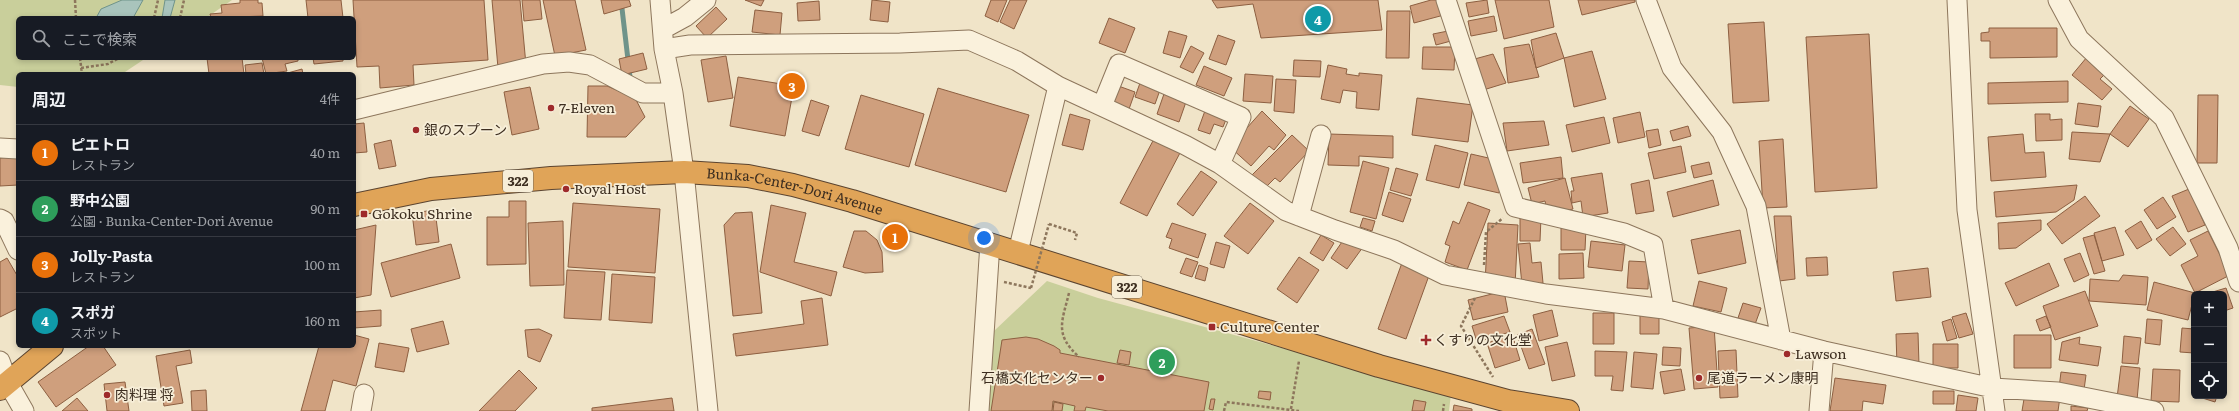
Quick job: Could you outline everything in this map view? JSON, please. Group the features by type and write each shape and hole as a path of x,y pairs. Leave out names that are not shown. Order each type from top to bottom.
{"highway":[{"name":"Bunka-Center-Dori Avenue","path":"356,205 431,188 551,178 684,172 748,176 793,185 990,243 1379,366 1508,401 1559,410"},
{"path":"2,384 49,348"}],"street":[{"path":"660,0 664,49 673,94 684,172 708,411"},
{"path":"663,29 685,17 706,0"},
{"path":"1446,0 1515,208 1624,233 1653,246 1664,308"},
{"path":"1646,0 1672,68 1722,132 1756,206 1781,340"},
{"path":"1957,0 1967,210 1995,411"},
{"path":"2058,0 2079,38 2164,118 2228,248 2239,282"},
{"path":"664,49 690,45 900,43 969,40 1017,61 1058,86 1185,145 1220,164 1286,211 1394,250 1445,275 1546,294 1664,308 1824,351 1993,388 2058,392 2154,411"},
{"path":"356,110 543,64 569,62 590,65 626,86 643,93 673,94"},
{"path":"1102,106 1119,64 1240,117 1220,164"},
{"path":"1018,252 1058,86"},
{"path":"1299,216 1321,135"},
{"path":"0,148 16,149"},
{"path":"0,219 4,221 16,246"},
{"path":"978,411 990,243"},
{"path":"1819,411 1824,351"},
{"path":"0,361 2,384 24,411"}],"path":[{"path":"75,0 76,16"},
{"path":"154,16 158,0"},
{"path":"180,16 184,0"},
{"path":"80,60 82,72"},
{"path":"81,68 108,64 115,60"},
{"path":"1508,401 1461,326 1483,282 1486,232 1515,208"},
{"path":"999,281 1031,288 1049,224 1077,233 1075,240"},
{"path":"1069,292 1061,326 1066,345 1079,357"},
{"path":"1291,409 1298,361"},
{"path":"1224,411 1226,402 1299,411"}],"green space":[{"path":"0,0 232,0 209,16 16,16 16,60 143,60 125,72 16,72 16,87 0,85"},
{"path":"1047,281 1098,298 1451,394 1449,411 985,411 994,331"}],"water":[{"path":"122,0 143,0 134,16 97,16 101,9"},
{"path":"165,0 175,0 171,16 162,16"}],"building":[{"path":"240,0 258,0 258,3 262,3 263,16 210,16 210,14 222,13 221,5 240,3"},
{"path":"306,0 341,0 343,16 308,16"},
{"path":"353,0 484,0 488,60 413,65 414,85 380,88 379,66 357,67 356,16 354,16"},
{"path":"492,0 520,0 526,65 498,68"},
{"path":"522,0 540,0 542,19 524,21"},
{"path":"543,0 575,0 586,50 555,56"},
{"path":"601,0 629,0 631,6 604,14"},
{"path":"745,0 764,0 761,6"},
{"path":"872,0 890,2 888,22 870,20"},
{"path":"991,0 1007,0 998,22 985,16"},
{"path":"1010,0 1027,0 1014,29 1000,22"},
{"path":"1212,0 1378,0 1382,30 1261,38 1253,4 1217,8"},
{"path":"1431,0 1440,0 1444,15 1414,23 1410,6"},
{"path":"1487,0 1489,13 1469,17 1466,3"},
{"path":"1495,0 1549,0 1554,27 1504,39"},
{"path":"1578,0 1635,0 1635,2 1582,15"},
{"path":"819,1 820,20 798,21 797,3"},
{"path":"716,7 727,19 707,38 696,26"},
{"path":"755,10 782,13 780,35 752,32"},
{"path":"1387,11 1410,11 1409,58 1386,58"},
{"path":"1494,16 1497,31 1471,36 1468,21"},
{"path":"1109,18 1135,28 1125,53 1099,43"},
{"path":"1764,22 1769,101 1733,103 1728,24"},
{"path":"1989,28 2057,28 2057,57 1990,58 1990,41 1981,41 1981,33 1989,32"},
{"path":"1169,31 1187,36 1180,58 1163,53"},
{"path":"1448,31 1451,41 1436,45 1433,34"},
{"path":"1556,33 1564,58 1536,68 1531,40"},
{"path":"1869,34 1877,188 1815,192 1806,37"},
{"path":"1218,35 1235,41 1226,65 1209,59"},
{"path":"1529,44 1539,77 1508,83 1504,48"},
{"path":"1191,46 1204,53 1193,73 1180,67"},
{"path":"1423,47 1455,47 1454,70 1422,69"},
{"path":"1592,51 1606,99 1574,107 1564,58"},
{"path":"643,53 647,69 622,75 619,59"},
{"path":"1493,54 1506,83 1480,91 1471,60"},
{"path":"726,56 733,98 708,102 701,60"},
{"path":"2087,57 2106,73 2100,79 2112,89 2102,100 2072,75"},
{"path":"207,60 242,60 244,72 209,72"},
{"path":"262,60 298,60 285,64 287,71 266,72"},
{"path":"313,60 343,60 343,61 314,64"},
{"path":"1294,60 1321,61 1320,77 1293,76"},
{"path":"262,63 264,72 246,72 245,65"},
{"path":"1328,65 1347,69 1346,74 1359,76 1359,73 1382,75 1379,110 1356,108 1357,92 1343,90 1340,103 1321,99"},
{"path":"1204,66 1232,78 1224,96 1196,85"},
{"path":"302,69 303,72 291,72"},
{"path":"1245,74 1273,76 1271,103 1243,101"},
{"path":"738,77 794,86 785,136 730,126"},
{"path":"1276,79 1296,80 1294,113 1274,111"},
{"path":"2068,81 2068,102 1988,104 1988,83"},
{"path":"1140,83 1160,90 1155,104 1135,97"},
{"path":"1113,84 1135,92 1128,112 1106,104"},
{"path":"588,86 607,86 635,98 645,117 626,137 587,137"},
{"path":"530,87 539,129 512,135 504,92"},
{"path":"938,88 1029,115 1006,192 915,165"},
{"path":"1165,91 1187,99 1179,122 1157,114"},
{"path":"861,95 924,114 909,167 845,149"},
{"path":"2198,95 2218,95 2217,163 2197,163"},
{"path":"1417,98 1473,105 1468,142 1412,135"},
{"path":"811,100 829,106 819,136 802,131"},
{"path":"2078,103 2101,106 2098,127 2075,124"},
{"path":"2130,106 2149,119 2128,147 2110,134"},
{"path":"1206,108 1227,117 1223,127 1214,124 1210,134 1198,130"},
{"path":"1262,111 1286,135 1274,150 1269,146 1251,166 1230,147"},
{"path":"1640,112 1645,137 1618,143 1613,118"},
{"path":"1070,114 1090,120 1083,150 1062,145"},
{"path":"2035,114 2050,114 2050,120 2062,119 2062,140 2036,141"},
{"path":"1604,117 1610,143 1572,152 1566,125"},
{"path":"1544,121 1549,145 1507,151 1503,123"},
{"path":"364,123 367,152 356,153 356,124"},
{"path":"1688,126 1691,136 1673,141 1670,131"},
{"path":"1658,129 1661,145 1649,148 1646,131"},
{"path":"2072,132 2110,134 2100,162 2069,159"},
{"path":"1329,134 1393,136 1393,158 1359,156 1359,166 1328,165"},
{"path":"2023,134 2025,153 2044,152 2046,177 1991,181 1988,137"},
{"path":"1292,135 1309,151 1280,182 1275,178 1264,189 1251,176"},
{"path":"1155,137 1181,151 1147,216 1120,203"},
{"path":"1783,139 1787,207 1763,208 1759,141"},
{"path":"391,140 396,166 379,169 374,144"},
{"path":"1435,145 1468,153 1459,188 1426,180"},
{"path":"1681,146 1686,172 1654,179 1648,153"},
{"path":"1471,154 1506,162 1499,193 1464,185"},
{"path":"16,156 16,185 0,186 0,158"},
{"path":"1561,157 1563,178 1523,183 1520,163"},
{"path":"1363,161 1389,168 1376,219 1350,212"},
{"path":"1709,162 1712,174 1694,178 1691,166"},
{"path":"1396,168 1418,174 1411,196 1390,190"},
{"path":"1201,171 1217,182 1193,216 1177,204"},
{"path":"1602,173 1608,213 1583,217 1581,201 1572,203 1571,191 1574,191 1571,178"},
{"path":"1565,178 1573,209 1548,215 1545,201 1532,204 1528,188"},
{"path":"1649,180 1654,211 1636,214 1631,184"},
{"path":"1713,180 1719,205 1673,217 1667,192"},
{"path":"2077,185 2074,200 2056,212 1996,217 1994,192"},
{"path":"2189,189 2205,225 2188,232 2172,196"},
{"path":"1389,192 1411,199 1403,222 1382,215"},
{"path":"2085,196 2100,216 2062,244 2047,224"},
{"path":"2163,197 2176,217 2157,229 2144,210"},
{"path":"509,201 526,201 526,264 487,265 487,217 509,217"},
{"path":"1468,202 1490,210 1467,270 1445,262 1450,246 1445,244 1453,221 1459,224"},
{"path":"573,203 660,209 655,273 568,267"},
{"path":"1250,203 1274,221 1248,254 1224,236"},
{"path":"771,205 806,213 794,262 837,272 831,296 760,272"},
{"path":"435,210 439,242 416,245 412,213"},
{"path":"752,212 762,313 733,316 724,225 735,213"},
{"path":"1774,216 1791,216 1795,279 1779,281"},
{"path":"1520,217 1541,217 1540,241 1520,241"},
{"path":"1363,218 1375,221 1372,231 1360,227"},
{"path":"2041,220 2041,230 2016,248 1999,249 1998,223"},
{"path":"563,221 564,285 530,286 528,223"},
{"path":"2141,221 2152,240 2137,249 2125,231"},
{"path":"1172,223 1206,234 1198,258 1169,248 1172,239 1166,237"},
{"path":"1488,223 1518,225 1515,286 1485,284"},
{"path":"376,225 371,295 356,298 356,230"},
{"path":"2115,227 2124,255 2102,261 2094,233"},
{"path":"2173,227 2186,244 2170,256 2156,239"},
{"path":"1561,228 1586,228 1585,250 1561,250"},
{"path":"1740,230 1746,263 1698,274 1691,240"},
{"path":"854,231 866,231 877,240 882,252 883,272 865,273 843,267"},
{"path":"2208,231 2230,275 2199,291 2194,291 2181,265 2198,256 2190,240"},
{"path":"1321,235 1334,243 1323,261 1310,253"},
{"path":"2094,235 2105,271 2094,274 2083,238"},
{"path":"1346,236 1363,247 1347,269 1331,258"},
{"path":"1591,241 1625,245 1622,271 1588,267"},
{"path":"1216,242 1230,246 1224,268 1210,264"},
{"path":"1530,243 1532,263 1541,262 1543,283 1522,285 1518,244"},
{"path":"451,244 460,278 391,297 381,263"},
{"path":"1583,253 1584,278 1559,279 1559,254"},
{"path":"2080,253 2089,275 2074,282 2064,259"},
{"path":"1299,257 1319,270 1297,303 1277,289"},
{"path":"1827,257 1828,275 1807,276 1806,258"},
{"path":"7,258 16,274 16,309 0,317 0,262"},
{"path":"1186,258 1198,262 1192,277 1180,273"},
{"path":"1403,260 1431,270 1406,339 1378,329"},
{"path":"1629,261 1649,262 1648,289 1627,288"},
{"path":"2049,263 2059,286 2016,306 2005,283"},
{"path":"1199,265 1208,268 1205,281 1195,278"},
{"path":"1928,268 1931,297 1896,301 1893,272"},
{"path":"567,270 605,272 601,320 564,318"},
{"path":"612,274 655,277 652,323 609,320"},
{"path":"2123,275 2148,277 2146,305 2089,301 2090,279 2119,281"},
{"path":"1699,281 1727,288 1721,312 1693,306"},
{"path":"2154,282 2191,292 2191,308 2188,320 2147,310"},
{"path":"2226,288 2233,308 2227,310 2227,291 2216,291"},
{"path":"1504,291 1508,312 1473,320 1468,300"},
{"path":"2085,291 2098,326 2055,340 2043,306"},
{"path":"822,298 828,345 736,356 733,334 804,324 801,301"},
{"path":"1743,303 1761,308 1754,327 1737,321"},
{"path":"381,310 381,326 356,328 356,312"},
{"path":"1552,310 1558,336 1539,341 1533,315"},
{"path":"1640,310 1659,310 1659,334 1640,334"},
{"path":"1593,313 1614,313 1614,344 1593,344"},
{"path":"1966,313 1973,334 1959,338 1952,317"},
{"path":"1504,316 1510,332 1477,342 1472,326"},
{"path":"2046,316 2051,327 2040,331 2036,320"},
{"path":"1951,319 1957,338 1947,341 1942,322"},
{"path":"2147,319 2162,320 2160,345 2145,343"},
{"path":"443,321 449,344 417,352 411,329"},
{"path":"1714,326 1718,387 1694,389 1689,328"},
{"path":"2182,328 2191,329 2191,353 2180,352"},
{"path":"539,329 552,335 540,362 528,357 525,330"},
{"path":"1532,329 1545,364 1529,369 1517,335"},
{"path":"1918,333 1919,365 1897,366 1896,334"},
{"path":"1512,334 1520,360 1495,368 1487,343"},
{"path":"2014,335 2051,335 2051,368 2014,368"},
{"path":"356,336 369,339 356,386 333,380 325,411 301,411 318,348 356,348"},
{"path":"2124,336 2141,338 2138,364 2122,363"},
{"path":"1026,337 1038,339 1054,346 1060,350 1060,353 1209,382 1204,411 1108,411 1086,407 1085,411 1074,411 1075,406 1053,401 1052,411 991,411 1002,340"},
{"path":"2080,337 2079,344 2101,347 2098,366 2059,360 2062,342"},
{"path":"1567,342 1575,376 1552,381 1545,347"},
{"path":"379,343 409,348 404,372 375,367"},
{"path":"1933,344 1958,344 1958,368 1933,368"},
{"path":"1663,347 1681,348 1680,366 1662,365"},
{"path":"86,348 104,348 116,365 56,407 38,382"},
{"path":"190,350 192,363 176,366 183,403 164,406 156,356"},
{"path":"1120,350 1131,352 1129,365 1117,363"},
{"path":"1736,350 1738,397 1720,398 1718,351"},
{"path":"1595,351 1627,352 1623,391 1611,390 1613,376 1595,376"},
{"path":"1634,352 1657,354 1653,389 1631,387"},
{"path":"2121,366 2140,368 2137,400 2117,398"},
{"path":"1681,369 1685,390 1664,394 1660,372"},
{"path":"2153,369 2180,370 2179,402 2151,401"},
{"path":"519,370 537,388 515,411 479,411"},
{"path":"2061,372 2086,375 2084,390 2059,388"},
{"path":"1835,378 1886,385 1883,404 1863,401 1862,411 1830,411"},
{"path":"125,382 129,411 107,411 104,384"},
{"path":"206,390 207,411 192,411 191,391"},
{"path":"1259,391 1271,392 1270,400 1258,398"},
{"path":"1933,391 1954,391 1954,404 1933,404"},
{"path":"2025,393 2060,397 2058,411 2022,411"},
{"path":"1958,395 1978,398 1976,411 1956,411"},
{"path":"77,398 88,411 62,411"},
{"path":"672,398 674,411 592,411 592,408"},
{"path":"1211,399 1215,399 1213,410 1209,409"},
{"path":"2206,399 2216,399 2215,402"},
{"path":"1414,400 1426,402 1424,411 1412,411"},
{"path":"1054,402 1063,404 1062,411 1053,411"},
{"path":"1454,405 1472,409 1472,411 1453,411"},
{"path":"2071,406 2088,408 2087,411 2071,411"}],"waterway":[{"path":"621,0 630,77"}],"place":[{"name":"スポガ","path":"1318,19"},
{"name":"Jolly-Pasta","path":"792,86"},
{"name":"7-Eleven","path":"551,108"},
{"name":"銀のスプーン","path":"416,130"},
{"name":"Royal Host","path":"566,189"},
{"name":"Gokoku Shrine","path":"364,214"},
{"name":"ピエトロ","path":"895,237"},
{"name":"Culture Center","path":"1212,327"},
{"name":"くすりの文化堂","path":"1426,340"},
{"name":"Lawson","path":"1787,354"},
{"name":"野中公園","path":"1162,362"},
{"name":"石橋文化センター","path":"1101,378"},
{"name":"尾道ラーメン康明","path":"1699,378"},
{"name":"肉料理 将","path":"107,395"}]}
